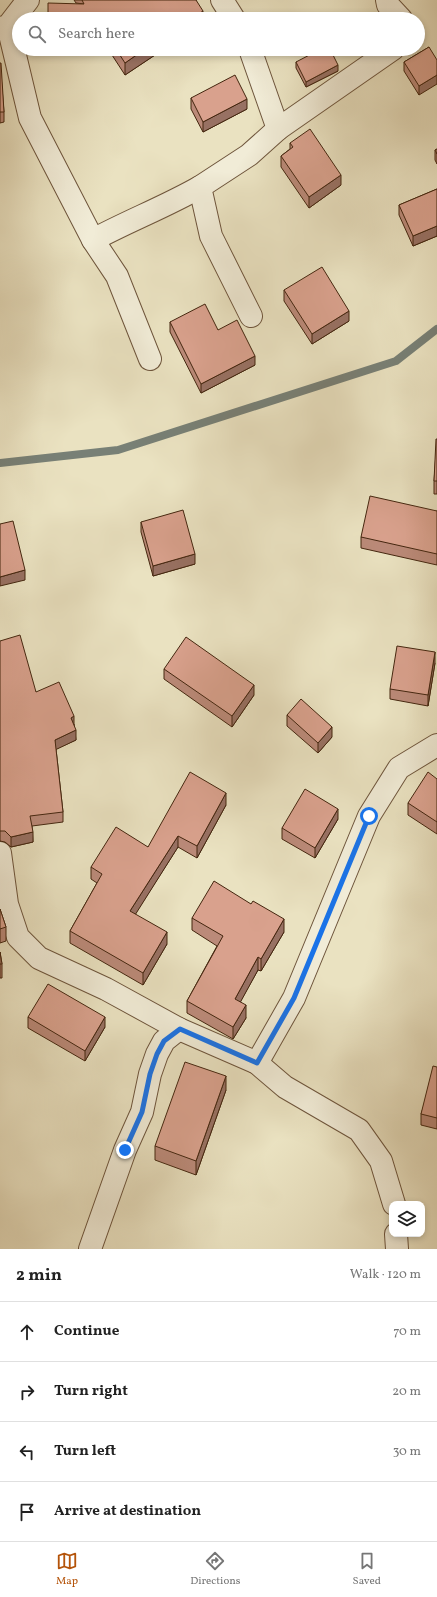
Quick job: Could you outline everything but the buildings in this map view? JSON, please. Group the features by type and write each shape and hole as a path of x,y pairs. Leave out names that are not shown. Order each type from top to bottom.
{"street":[{"path":"17,12 28,0"},
{"path":"222,0 230,12"},
{"path":"387,0 388,5 394,12"},
{"path":"12,18 4,27 12,55"},
{"path":"12,56 30,118 93,240 117,276 150,359"},
{"path":"252,56 278,129"},
{"path":"93,240 116,227 168,205 200,188 249,155 278,129 383,56"},
{"path":"200,188 211,236 251,316"},
{"path":"257,1063 294,998 369,816 399,768 437,745"},
{"path":"0,853 7,904 18,937 39,958 106,989 180,1029 257,1063 286,1087 359,1130 381,1161 393,1201"},
{"path":"90,1249 125,1150 142,1112 150,1074 157,1054 164,1041 180,1029"},
{"path":"396,1237 397,1249"}],"waterway":[{"path":"0,463 118,450 396,361 437,329"}],"route":[{"path":"125,1150 142,1112 150,1074 157,1054 164,1041 180,1029 257,1063 294,998 369,816"}]}
